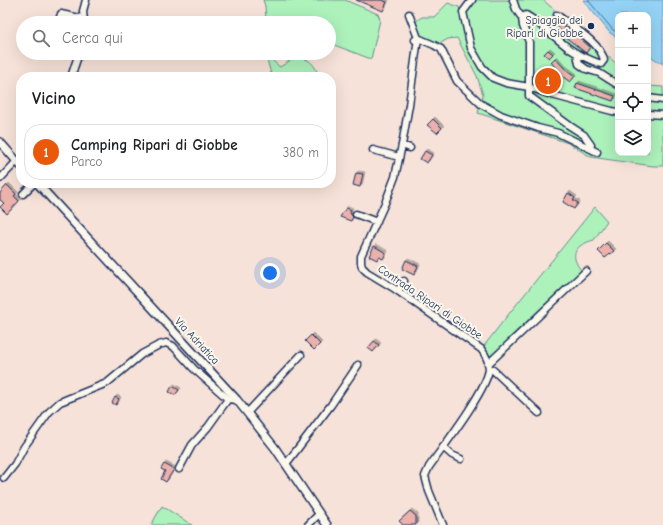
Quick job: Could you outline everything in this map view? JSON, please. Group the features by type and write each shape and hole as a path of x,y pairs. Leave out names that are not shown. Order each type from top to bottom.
{"main road":[{"path":"0,142 16,161"},
{"name":"Via Adriatica","path":"40,188 237,400 275,448 327,525"}],"street":[{"path":"84,16 83,11 86,0"},
{"path":"472,0 463,12 471,48 482,67 493,78 506,83 529,87 552,95 615,112"},
{"path":"513,1 522,18 522,26 529,42 530,96 584,135 591,145 589,148"},
{"name":"Contrada Ripari di Giobbe","path":"409,14 416,40 409,105 402,145 395,177 377,222 361,256 361,263 362,267 367,272 398,291 481,349 489,366"},
{"path":"522,18 526,15 535,20 577,54 601,64 604,60 603,54 592,42 557,15"},
{"path":"416,40 434,45 441,49 457,81 481,104 501,115 538,128 558,133 597,152"},
{"path":"577,54 579,64 586,70 598,73 616,84"},
{"path":"73,72 77,60"},
{"path":"651,98 663,100"},
{"path":"651,114 663,115"},
{"path":"402,145 410,148"},
{"path":"373,150 399,157"},
{"path":"0,179 16,166"},
{"path":"23,194 30,188"},
{"path":"356,214 377,222"},
{"path":"444,525 429,491 425,476 430,466 478,395 489,366 586,271"},
{"path":"398,291 404,281"},
{"path":"4,478 15,464 39,424 54,407 60,402 107,383 142,354 159,345 166,344 173,346 194,369 228,399 237,400"},
{"path":"247,413 301,355"},
{"path":"286,464 331,405 358,365"},
{"path":"489,366 539,413"},
{"path":"180,469 192,445 208,427 228,399"},
{"path":"443,447 452,455 461,459"},
{"path":"308,525 319,514"}],"green space":[{"path":"263,0 345,0 378,14 380,20 371,59 336,46 336,16 266,16"},
{"path":"543,0 615,62 615,156 651,156 651,86 663,87 663,166 653,166 591,157 568,143 478,113 483,95 477,76 457,38 448,39 439,44 419,36 415,28 416,21 422,17 434,17 448,3 459,7 463,21 471,1"},
{"path":"267,60 273,60 280,67 292,60 307,60 312,64 317,72 271,72"},
{"path":"595,207 607,221 594,240 582,245 576,251 575,260 582,271 521,330 490,357 484,346"},
{"path":"162,506 192,525 151,525"}],"water":[{"path":"583,0 663,0 663,64 651,57 651,12 615,12 615,36 610,33"}],"building":[{"path":"356,0 381,0 387,2 383,11"},
{"path":"559,22 567,31 573,32 590,47 586,53 564,36 556,24"},
{"path":"548,50 553,54 549,58 544,54"},
{"path":"555,58 564,68 575,76 570,82 562,76 551,62"},
{"path":"577,83 615,96 613,101 575,88"},
{"path":"433,119 442,128 437,133 427,125"},
{"path":"425,151 432,155 427,163 420,159"},
{"path":"356,173 363,174 360,187 353,185"},
{"path":"7,185 16,194 14,196 19,201 7,214 0,207 4,203 0,200 0,193"},
{"path":"568,193 575,198 573,200 578,203 574,209 563,202"},
{"path":"346,208 351,210 350,213 353,217 351,221 340,217"},
{"path":"606,243 614,251 605,258 598,251"},
{"path":"374,246 386,253 383,259 379,257 377,260 369,256"},
{"path":"406,260 418,266 414,275 402,269"},
{"path":"311,335 320,344 314,350 305,341"},
{"path":"374,341 379,345 373,352 368,348"},
{"path":"172,386 179,390 175,395 169,392"},
{"path":"115,397 119,399 116,405 112,403"},
{"path":"164,464 174,469 166,482 161,479 165,471 161,469"},
{"path":"410,511 416,516 416,525 403,525 399,521"}],"place":[{"name":"Spiaggia dei Ripari di Giobbe","path":"591,26"},
{"name":"Camping Ripari di Giobbe","path":"548,81"}]}
